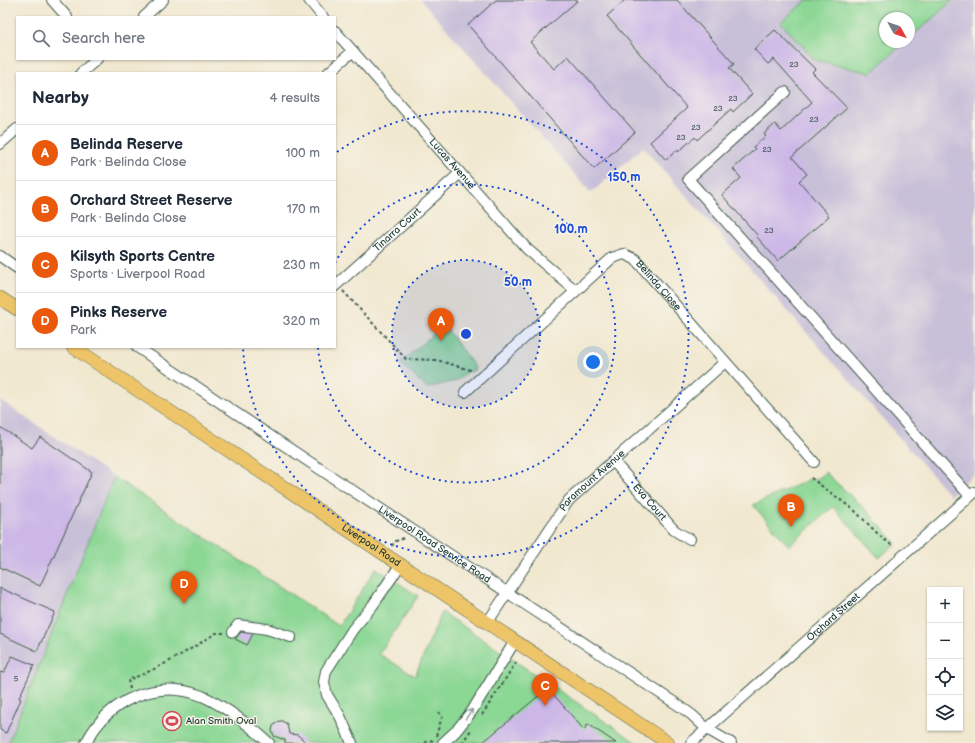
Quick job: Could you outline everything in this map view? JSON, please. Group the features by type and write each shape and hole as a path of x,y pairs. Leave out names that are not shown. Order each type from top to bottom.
{"main road":[{"path":"0,298 16,308"},
{"name":"Liverpool Road","path":"75,348 668,743"}],"street":[{"path":"52,0 66,16"},
{"path":"145,16 163,0"},
{"path":"308,0 322,16"},
{"name":"Lucas Avenue","path":"336,32 527,249 576,290"},
{"path":"329,72 353,51"},
{"path":"82,72 96,60"},
{"path":"785,92 688,179 972,494"},
{"path":"0,144 16,130"},
{"name":"Tinarra Court","path":"336,285 460,174"},
{"name":"Belinda Close","path":"465,392 612,258 624,254 635,260 814,462"},
{"path":"0,256 16,267"},
{"name":"Liverpool Road Service Road","path":"138,348 301,457 681,707 707,729 730,743"},
{"name":"Paramount Avenue","path":"487,623 566,504 725,362"},
{"name":"Eva Court","path":"613,461 674,530 690,539"},
{"name":"Orchard Street","path":"691,743 972,494"},
{"path":"352,743 340,716 327,695 324,682 326,671 352,629 373,606 401,564"},
{"path":"233,632 238,625 244,625 267,629 291,637"},
{"path":"438,742 456,731 472,710 515,641"},
{"path":"86,743 98,725 113,709 125,700 155,691 174,690 202,696 228,710 269,743"}],"path":[{"path":"336,285 406,359 437,360 474,371"},
{"path":"811,478 854,510 881,537 894,547"},
{"path":"132,697 128,680 162,665 216,633 233,632"},
{"path":"425,743 429,740 438,742 441,720 443,716 438,712"}],"shaded area":[{"path":"421,0 807,0 782,22 815,60 869,73 898,48 915,48 915,34 953,0 975,0 975,473 950,495 643,147 591,193"},
{"path":"0,400 114,477 8,743 0,743"}],"green space":[{"path":"807,0 953,0 915,34 915,12 879,12 879,48 898,48 870,73 815,60 781,22"},
{"path":"444,325 476,369 466,373 456,381 427,388 400,363"},
{"path":"825,472 866,510 896,543 879,558 833,507 789,546 753,505 810,479 819,478"},
{"path":"114,477 339,626 376,568 418,596 379,654 415,676 442,612 637,743 8,743"}],"building":[{"path":"496,0 578,0 530,42 554,69 568,56 635,132 594,169 468,25"},
{"path":"625,0 677,0 734,64 729,68 752,94 733,112 731,109 697,140 695,137 666,160 650,142 687,108 607,16"},
{"path":"775,30 815,69 812,72 847,108 792,157 807,174 799,181 829,216 778,261 722,195 741,178 733,169 755,149 753,147 766,136 764,134 775,124 781,131 812,102 774,59 768,64 754,49"},
{"path":"0,427 32,448 40,437 92,472 40,586 0,567"},
{"path":"0,588 55,612 37,651 0,634"},
{"path":"241,632 253,634 247,645 235,639"},
{"path":"12,656 34,665 19,698 21,699 6,733 0,730 0,672 4,673"},
{"path":"548,688 584,730 588,724 616,743 482,743"},
{"path":"279,721 287,724 289,734 298,735 306,743 285,743 285,740 274,736 272,731 273,726"}],"place":[{"name":"Belinda Reserve","path":"441,341"},
{"name":"Orchard Street Reserve","path":"791,527"},
{"name":"Pinks Reserve","path":"184,604"},
{"name":"Kilsyth Sports Centre","path":"545,706"},
{"name":"Alan Smith Oval","path":"172,721"}]}
